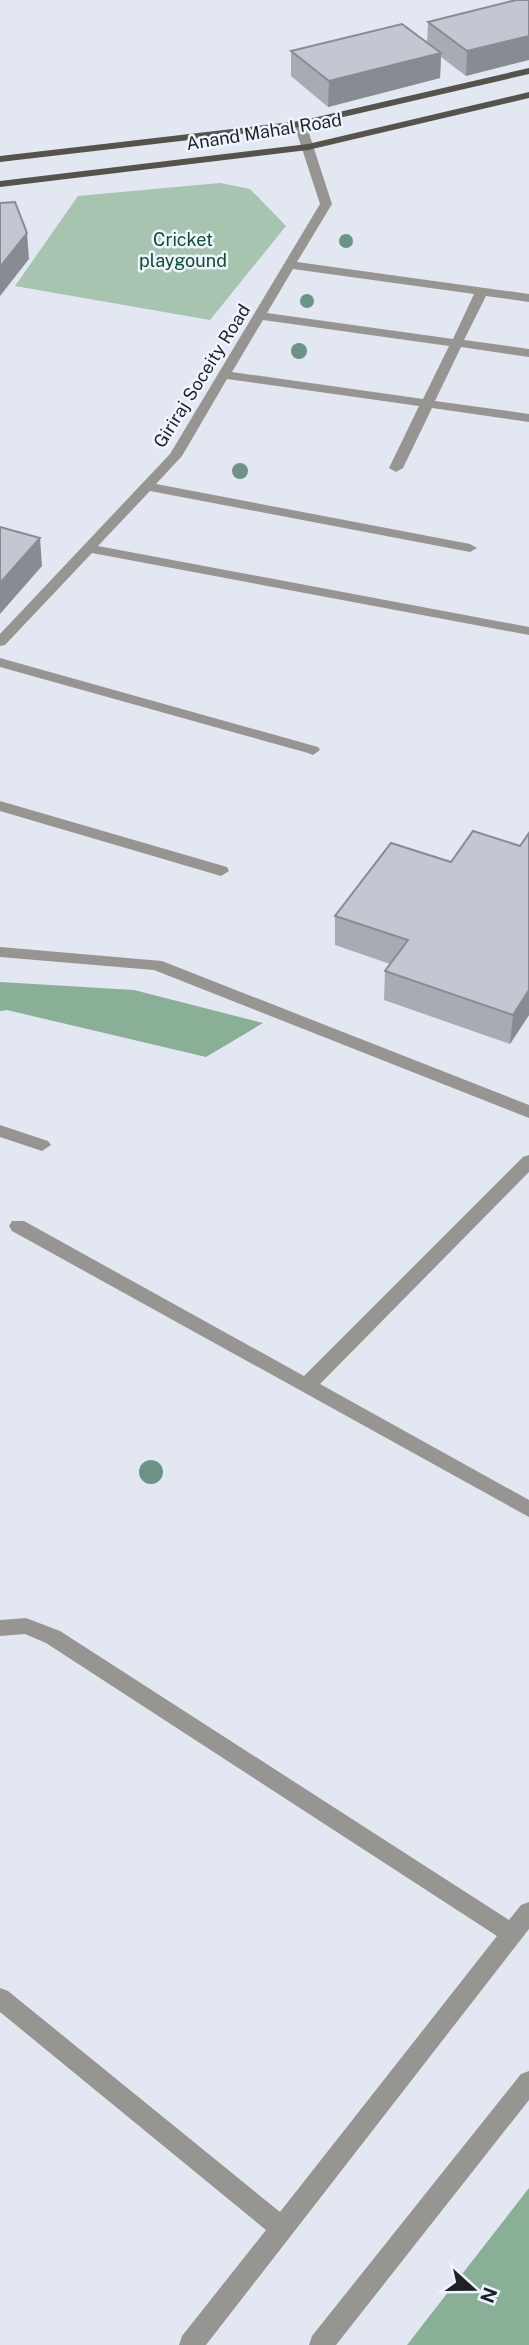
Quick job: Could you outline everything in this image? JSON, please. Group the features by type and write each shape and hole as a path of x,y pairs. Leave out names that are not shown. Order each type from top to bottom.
{"main road":[{"name":"Anand Mahal Road","path":"0,159 300,124 529,71"},
{"name":"Anand Mahal Road","path":"0,184 308,147 529,95"}],"street":[{"name":"Giriraj Soceity Road","path":"0,642 174,456 326,204 300,124"},
{"path":"290,265 529,298"},
{"path":"396,468 482,291"},
{"path":"259,316 529,354"},
{"path":"224,374 529,418"},
{"path":"146,486 470,548"},
{"path":"88,548 529,631"},
{"path":"0,662 313,750"},
{"path":"0,806 221,871"},
{"path":"0,952 156,965 529,1112"},
{"path":"0,1131 42,1145"},
{"path":"306,1386 529,1161"},
{"path":"18,1227 529,1509"},
{"path":"0,1614 52,1637 512,1934"},
{"path":"0,1628 26,1626"},
{"path":"191,2345 529,1912"},
{"path":"0,1998 281,2228"},
{"path":"321,2345 529,2082"}],"green space":[{"name":"Cricket playgound","path":"220,183 250,189 286,226 210,320 15,286 78,196"},
{"path":"0,982 134,990 263,1023 206,1057 7,1010 0,1011"},
{"path":"529,2188 529,2345 407,2345"}],"building":[{"path":"516,0 529,0 529,36 467,51 428,22"},
{"path":"402,24 441,53 329,81 291,51"},
{"path":"15,202 27,233 0,267 0,203"},
{"path":"0,527 40,538 0,583"},
{"path":"473,831 520,846 529,833 529,990 513,1015 385,971 408,940 335,916 391,843 451,862"}]}
